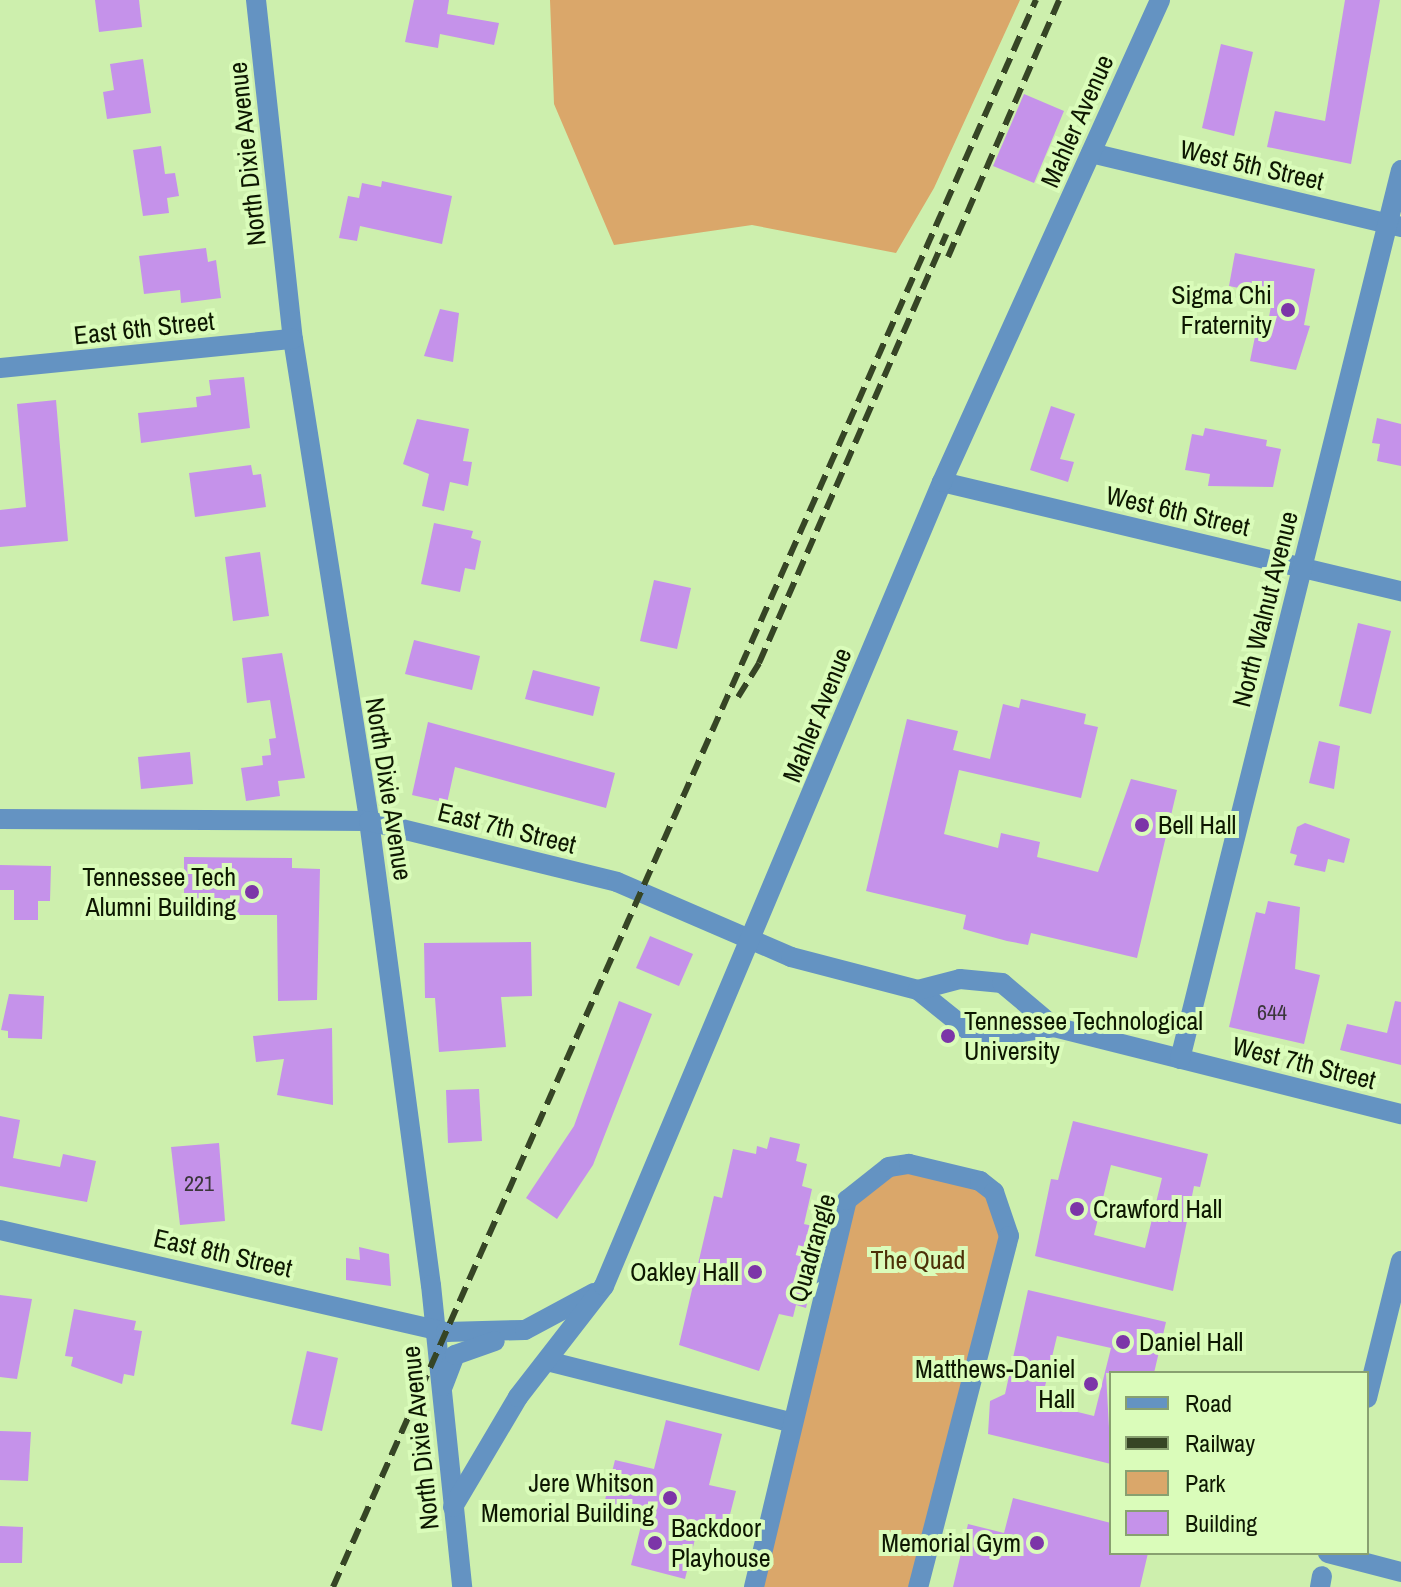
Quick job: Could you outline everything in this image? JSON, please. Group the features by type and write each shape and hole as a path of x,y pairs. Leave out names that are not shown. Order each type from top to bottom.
{"street":[{"name":"North Dixie Avenue","path":"256,0 293,339 369,821 434,1328 462,1587"},
{"name":"Mahler Avenue","path":"453,1507 495,1432 551,1362 604,1286 942,482 1160,0"},
{"name":"West 5th Street","path":"1091,153 1394,226"},
{"name":"North Walnut Avenue","path":"1180,1059 1303,567 1394,226 1401,170"},
{"name":"East 6th Street","path":"0,368 293,339"},
{"name":"West 6th Street","path":"942,482 1401,591"},
{"name":"East 7th Street","path":"0,819 369,821 617,882 750,941"},
{"name":"West 7th Street","path":"750,941 918,990 970,1032 990,1037 1054,1027 1401,1114"},
{"name":"West 7th Street","path":"918,990 960,979 1002,983 1054,1027"},
{"name":"Quadrangle","path":"754,1587 847,1200 889,1167 909,1164 980,1181 994,1192 1009,1236 918,1587"},
{"name":"East 8th Street","path":"0,1230 434,1328"},
{"path":"1369,1390 1401,1261"},
{"path":"442,1402 455,1355 525,1330 604,1286"},
{"path":"434,1328 486,1336 525,1330"},
{"path":"551,1362 786,1421"},
{"path":"1324,1568 1401,1572"}],"green space":[{"path":"550,0 1020,0 934,188 896,253 752,225 614,245 554,104"},
{"name":"The Quad","path":"889,1167 980,1181 1008,1220 923,1587 754,1587 847,1200"}],"building":[{"path":"95,0 139,0 142,27 99,32"},
{"path":"414,0 449,0 447,14 499,23 494,45 440,34 438,48 405,42"},
{"path":"1345,0 1380,0 1351,164 1267,147 1275,111 1325,121"},
{"path":"1221,44 1253,52 1234,136 1202,128"},
{"path":"143,59 151,113 107,119 103,92 114,90 110,64"},
{"path":"1024,94 1064,111 1034,183 993,166"},
{"path":"161,146 165,174 175,173 179,196 167,198 169,213 143,216 133,150"},
{"path":"382,181 452,196 442,244 360,226 357,241 339,238 348,196 359,198 362,183 381,187"},
{"path":"206,248 208,262 216,260 221,298 181,303 180,290 144,294 139,256"},
{"name":"Sigma Chi Fraternity","path":"1235,253 1315,269 1304,325 1310,326 1296,370 1250,361 1257,327 1267,328 1273,295 1229,286"},
{"path":"440,309 459,313 453,362 424,356"},
{"path":"244,377 250,428 141,443 138,413 197,407 196,397 211,395 209,380"},
{"path":"56,400 68,541 0,547 0,510 26,507 17,404"},
{"path":"1051,406 1075,414 1060,459 1074,462 1068,482 1030,470"},
{"path":"1377,418 1401,424 1401,466 1377,461 1380,444 1372,443"},
{"path":"417,419 469,429 463,461 472,462 468,486 450,482 444,511 422,506 429,474 403,464"},
{"path":"1205,428 1267,440 1266,446 1281,449 1273,487 1208,486 1210,474 1185,470 1192,434 1203,436"},
{"path":"251,465 253,475 261,474 266,507 195,517 189,473"},
{"path":"434,523 473,531 471,538 481,541 475,570 465,568 460,592 421,584"},
{"path":"260,552 269,616 233,621 225,557"},
{"path":"654,580 691,588 677,649 640,641"},
{"path":"1358,623 1391,631 1371,714 1339,706"},
{"path":"414,640 480,656 472,690 405,674"},
{"path":"282,653 305,778 278,781 280,796 246,801 241,768 263,765 262,756 271,755 269,739 276,738 270,700 247,703 242,658"},
{"path":"533,670 600,687 593,716 525,699"},
{"name":"Bell Hall","path":"1021,699 1086,714 1084,724 1098,727 1081,798 959,770 944,834 998,848 1001,833 1040,842 1037,857 1098,872 1131,779 1177,790 1137,958 1031,933 1028,945 1007,941 963,929 966,915 866,891 907,719 958,731 953,750 990,759 1003,704 1019,708"},
{"path":"428,722 615,773 606,808 455,767 447,803 412,795"},
{"path":"1319,741 1340,746 1334,789 1309,783"},
{"path":"190,752 193,784 141,789 138,757"},
{"path":"1305,823 1350,839 1344,863 1328,859 1325,872 1294,865 1297,855 1290,853 1297,827"},
{"name":"Tennessee Tech Alumni Building","path":"184,857 292,858 292,868 320,869 317,1000 278,1001 277,915 184,915"},
{"path":"0,865 51,866 50,901 38,901 38,920 14,920 14,890 0,890"},
{"path":"1268,901 1300,907 1295,969 1320,975 1304,1044 1229,1027 1256,912 1265,914"},
{"path":"650,936 693,954 679,986 636,968"},
{"path":"531,942 532,996 501,997 506,1047 439,1052 435,998 425,998 424,943"},
{"path":"9,994 44,996 42,1039 8,1038 8,1031 1,1030"},
{"path":"619,1001 652,1014 593,1165 557,1219 526,1198 574,1126"},
{"path":"1395,1001 1401,1002 1401,1065 1340,1050 1347,1024 1387,1033"},
{"path":"332,1028 333,1105 277,1095 284,1059 256,1062 253,1036"},
{"path":"479,1089 482,1141 448,1143 446,1090"},
{"path":"0,1116 20,1120 13,1158 60,1167 63,1154 96,1161 87,1202 0,1186"},
{"name":"Crawford Hall","path":"1073,1121 1208,1154 1200,1187 1194,1186 1173,1291 1035,1256 1051,1179 1058,1180","holes":["1111,1165 1162,1178 1145,1248 1094,1235"]},
{"name":"Oakley Hall","path":"770,1137 800,1144 796,1161 807,1164 802,1186 812,1189 804,1224 813,1226 810,1236 822,1239 806,1308 796,1305 793,1317 779,1314 759,1371 679,1345 714,1196 722,1198 733,1149 756,1154 757,1146 767,1149"},
{"path":"219,1143 225,1221 180,1225 171,1147"},
{"path":"359,1247 389,1254 391,1286 346,1280 346,1258 360,1260"},
{"path":"1028,1290 1166,1322 1154,1371 1106,1373 1109,1464 988,1434 990,1401 1005,1394","holes":["1057,1336 1111,1348 1094,1416 1041,1403"]},
{"path":"0,1295 32,1299 17,1379 0,1377"},
{"path":"74,1309 136,1321 134,1330 142,1331 134,1376 124,1374 122,1384 71,1366 73,1357 65,1356"},
{"path":"307,1351 338,1358 322,1431 291,1424"},
{"name":"Jere Whitson Memorial Building","path":"666,1420 722,1434 709,1485 736,1491 725,1534 698,1527 685,1579 631,1565 644,1514 604,1504 615,1460 654,1469"},
{"path":"0,1431 31,1432 28,1481 0,1480"},
{"name":"Memorial Gym","path":"1013,1498 1109,1522 1109,1555 1148,1555 1140,1587 953,1587 968,1524 1004,1533"},
{"path":"0,1526 23,1527 22,1563 0,1563"}],"railway":[{"path":"333,1587 1036,0"},
{"path":"948,257 1059,0"},
{"path":"738,697 759,663 946,234"}],"place":[{"name":"Sigma Chi Fraternity","path":"1288,310"},
{"name":"Bell Hall","path":"1142,825"},
{"name":"Tennessee Tech Alumni Building","path":"252,892"},
{"name":"Tennessee Technological University","path":"948,1036"},
{"name":"Crawford Hall","path":"1077,1209"},
{"name":"Oakley Hall","path":"755,1272"},
{"name":"Daniel Hall","path":"1123,1342"},
{"name":"Matthews-Daniel Hall","path":"1091,1384"},
{"name":"Jere Whitson Memorial Building","path":"670,1498"},
{"name":"Backdoor Playhouse","path":"655,1543"},
{"name":"Memorial Gym","path":"1037,1543"}]}
